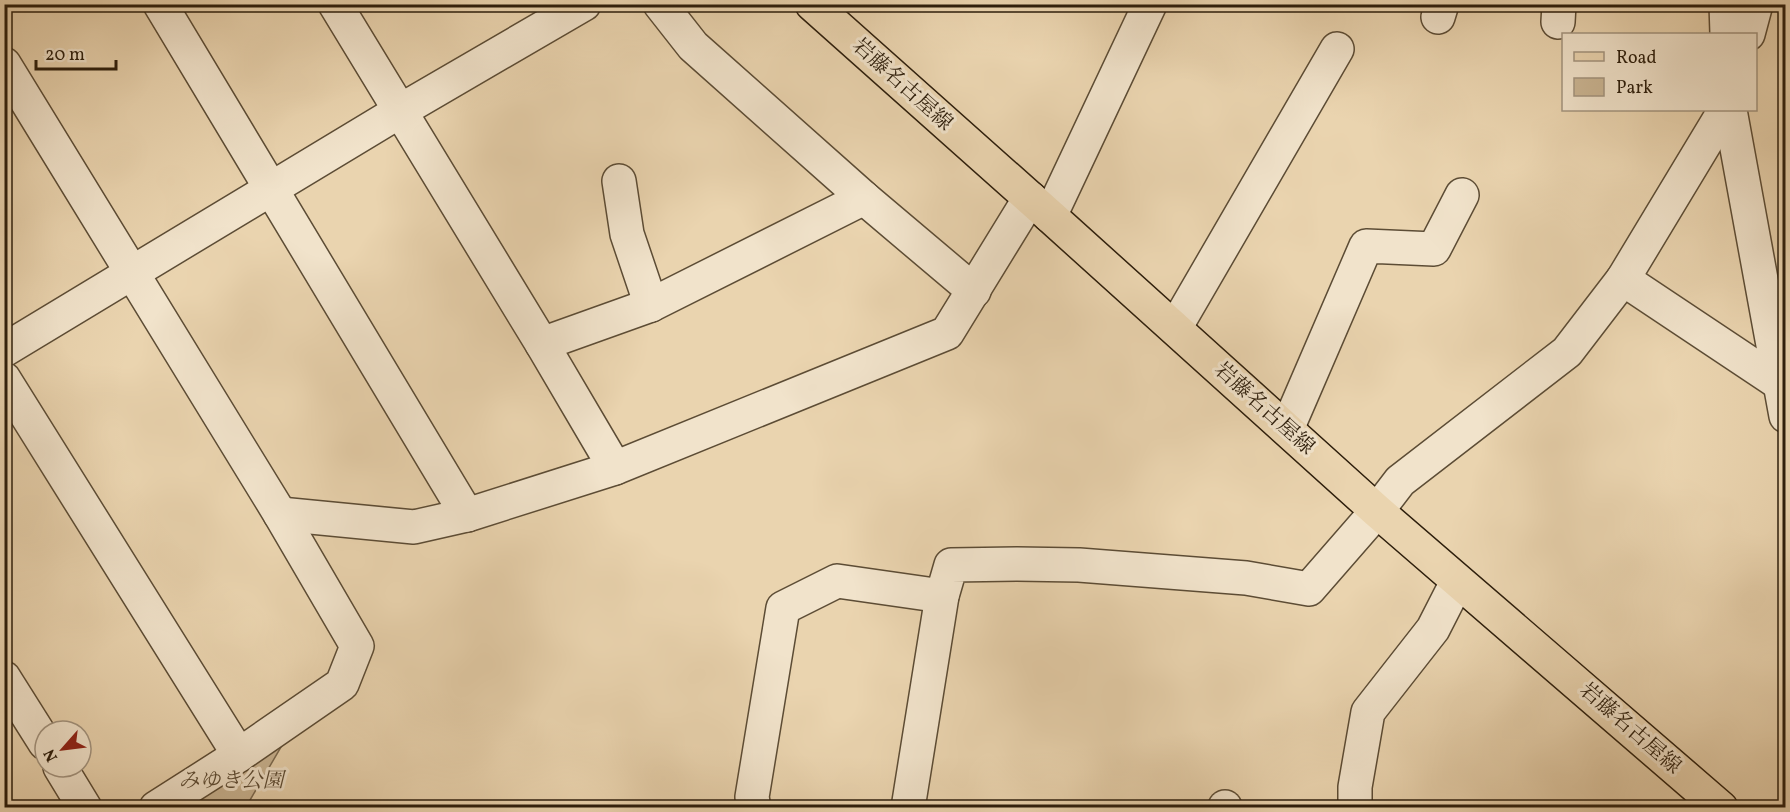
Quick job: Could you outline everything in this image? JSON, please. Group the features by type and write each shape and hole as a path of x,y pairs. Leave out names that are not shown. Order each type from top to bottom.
{"main road":[{"name":"岩藤名古屋線","path":"812,4 1377,511 1721,807"}],"street":[{"path":"160,4 467,515"},
{"path":"335,4 615,468"},
{"path":"4,350 400,111 584,4"},
{"path":"660,4 693,46 864,198 974,291"},
{"path":"280,514 414,527 467,515 615,468 947,333 974,291 1040,207 1150,4"},
{"path":"1726,4 1727,33"},
{"path":"1748,33 1756,4"},
{"path":"1175,328 1337,49"},
{"path":"4,64 280,514 357,646 342,684 239,755 156,807"},
{"path":"908,807 942,596 951,565 1079,565 1246,578 1309,589 1400,481 1567,352 1623,279 1724,111"},
{"path":"1730,111 1785,416"},
{"path":"619,181 627,234 651,305"},
{"path":"1287,429 1366,246 1434,249 1462,195"},
{"path":"542,344 651,305 864,198"},
{"path":"1623,279 1779,383"},
{"path":"4,379 239,755"},
{"path":"754,807 752,797 783,608 837,581 942,596"},
{"path":"1355,807 1354,787 1368,712 1433,629 1458,582"},
{"path":"4,678 33,724"},
{"path":"68,779 85,807"}],"green space":[{"name":"みゆき公園","path":"309,699 246,807 142,807"}]}
